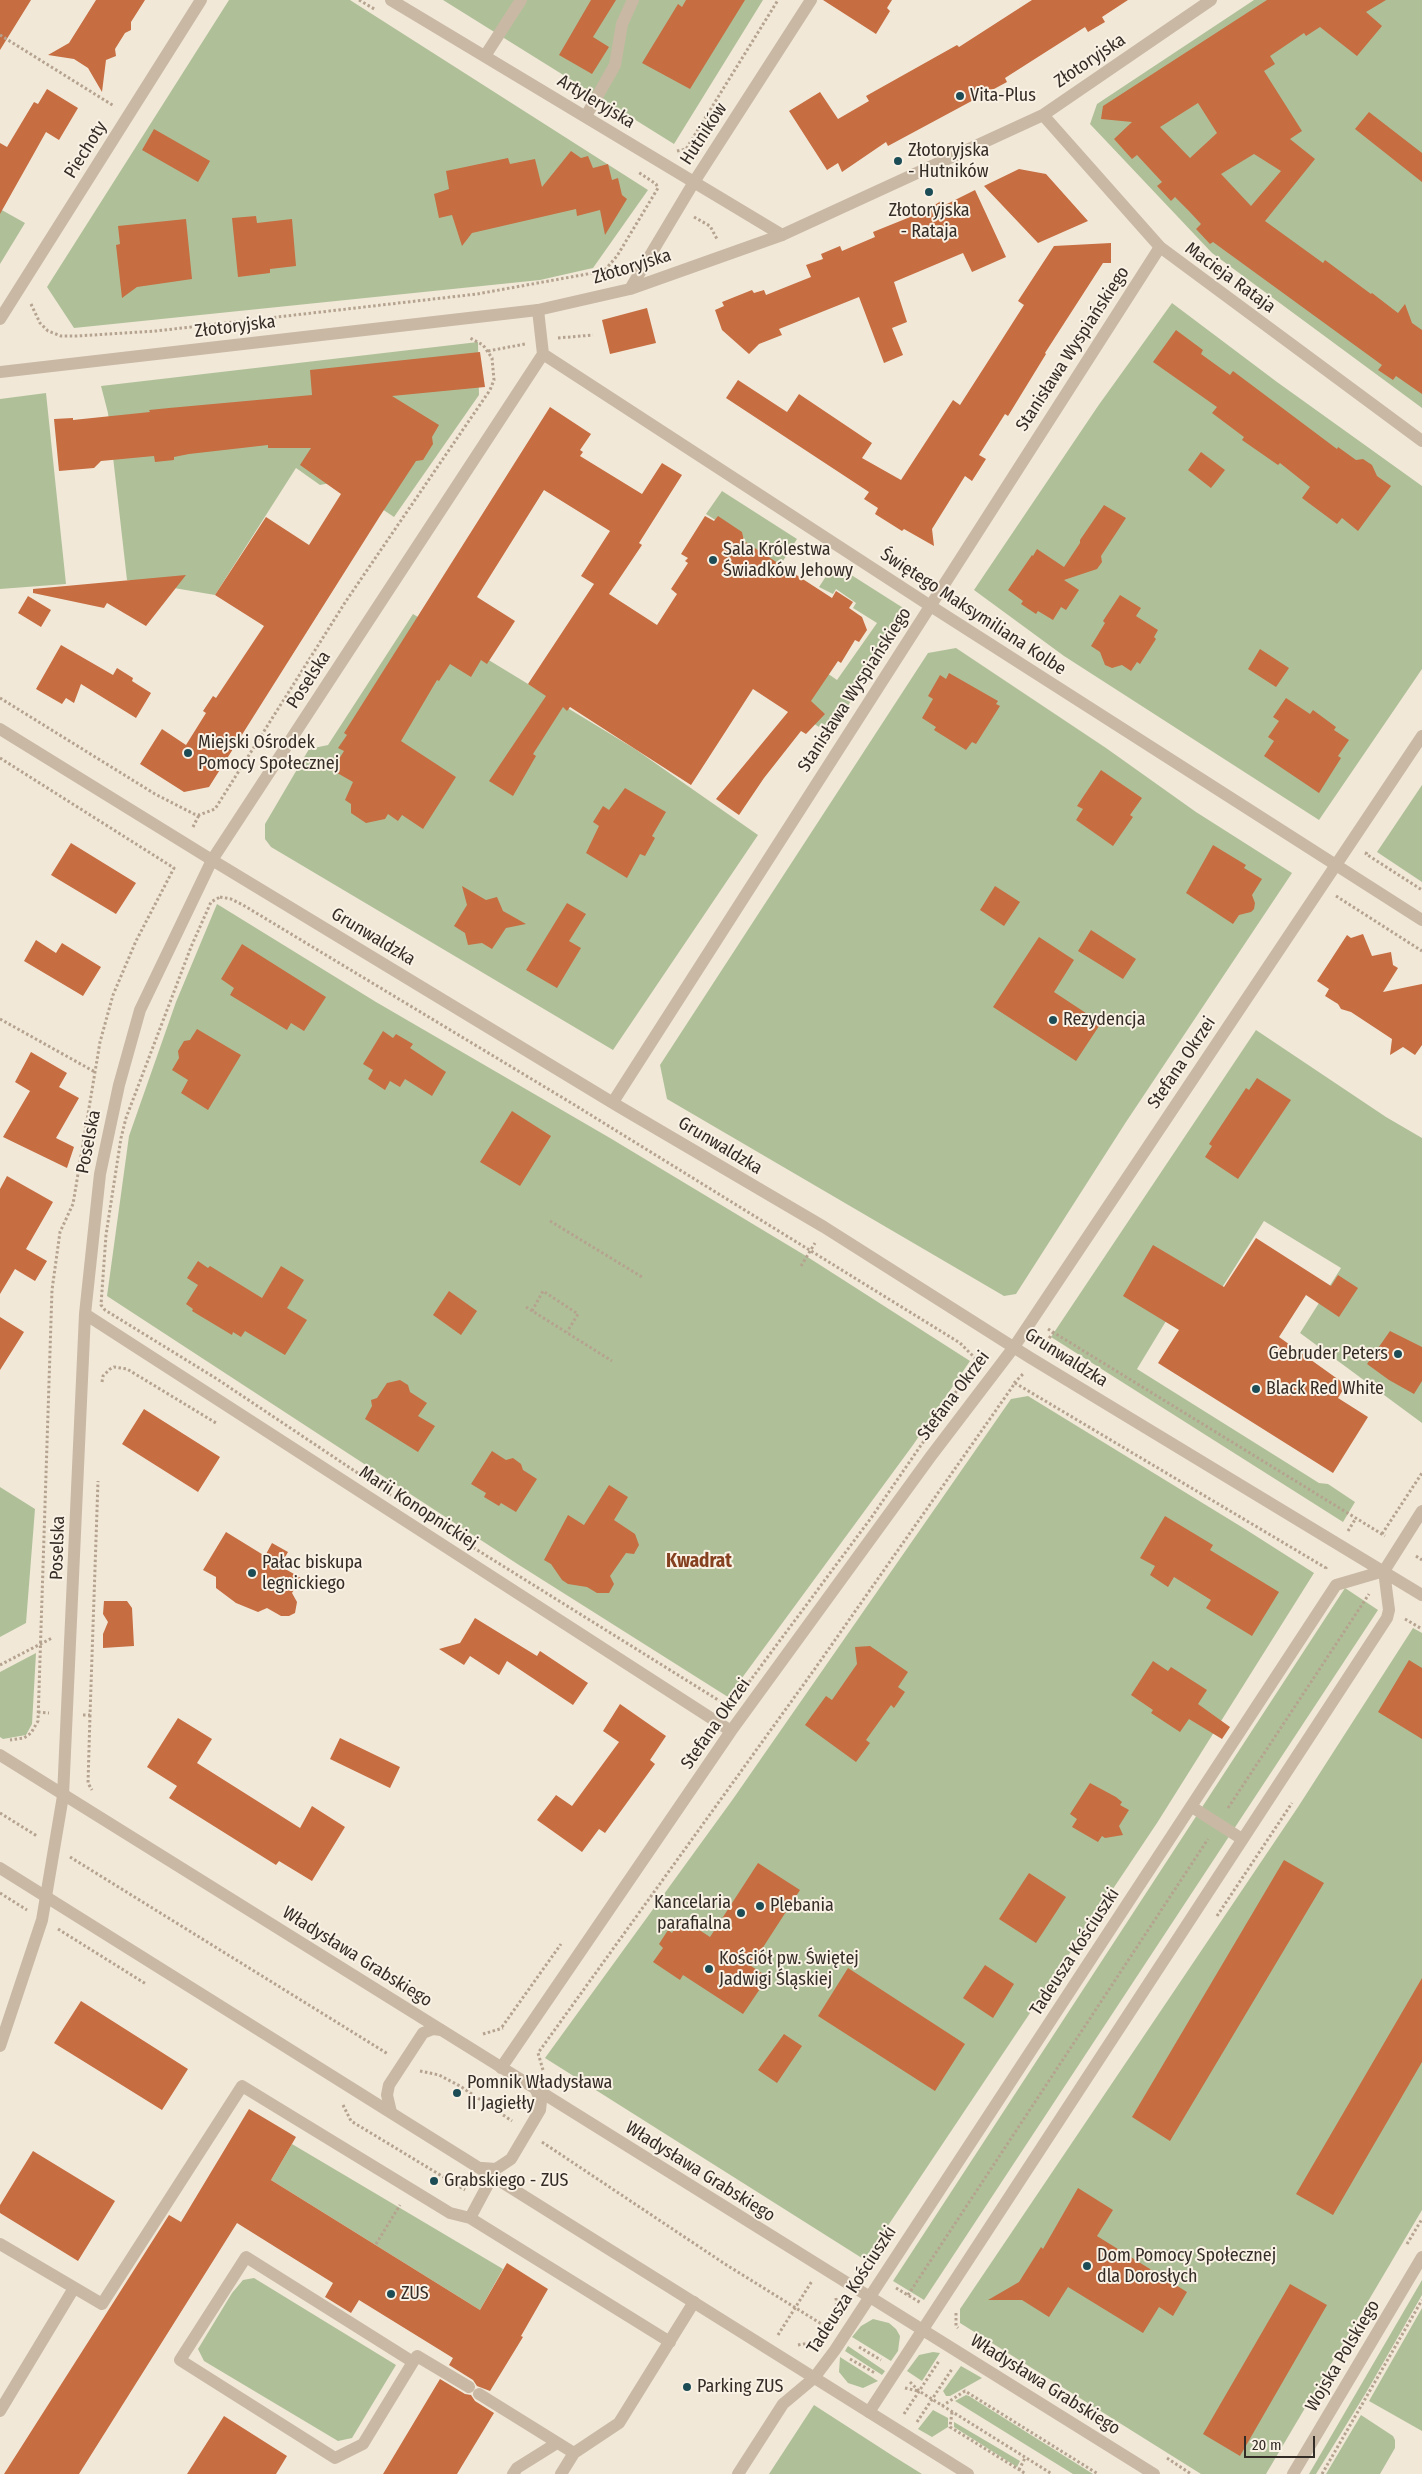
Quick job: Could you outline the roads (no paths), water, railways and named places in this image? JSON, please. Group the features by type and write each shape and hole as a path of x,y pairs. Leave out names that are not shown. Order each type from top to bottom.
{"street":[{"name":"Piechoty","path":"0,319 201,0"},
{"name":"Artyleryjska","path":"391,0 782,235"},
{"path":"485,56 521,0"},
{"path":"586,116 616,65 622,24 633,0"},
{"name":"Hutników","path":"630,289 694,182 811,0"},
{"name":"Złotoryjska","path":"0,372 538,310 630,289 782,235 1043,115 1211,0"},
{"name":"Macieja Rataja","path":"1043,115 1160,247 1422,441"},
{"name":"Stanisława Wyspiańskiego","path":"612,1102 1160,247"},
{"path":"538,310 543,354"},
{"name":"Świętego Maksymiliana Kolbe","path":"543,354 930,606 1422,920"},
{"name":"Poselska","path":"0,2046 42,1920 64,1796 85,1314 100,1174 122,1076 140,1010 212,860 543,354"},
{"name":"Grunwaldzka","path":"0,728 212,860 824,1228 1014,1347 1422,1595"},
{"name":"Stefana Okrzei","path":"501,2068 732,1731 930,1456 1014,1347 1422,736"},
{"name":"Marii Konopnickiej","path":"85,1314 732,1731"},
{"path":"869,2412 1386,1618 1389,1610 1384,1571 1422,1511"},
{"name":"Tadeusza Kościuszki","path":"738,2474 783,2404 814,2378 835,2350 1336,1585 1384,1571"},
{"name":"Władysława Grabskiego","path":"0,1755 820,2268 1154,2474"},
{"path":"1192,1807 1242,1839"},
{"path":"0,1868 494,2175 968,2474"},
{"path":"391,2112 387,2094 389,2085 423,2033 433,2029 441,2030"},
{"path":"0,2244 102,2304 242,2086 450,2213 470,2218 670,2342"},
{"path":"482,2168 496,2169 511,2159 540,2110 541,2101 536,2090"},
{"path":"470,2218 494,2175"},
{"path":"413,2362 246,2257 180,2360 335,2458 363,2444 417,2356 574,2453"},
{"name":"Wojska Polskiego","path":"1293,2474 1422,2257"},
{"path":"0,2411 74,2288"},
{"path":"561,2474 574,2453 619,2423 694,2302"},
{"path":"513,2474 517,2468 557,2443"}],"place":[{"name":"Vita-Plus","path":"960,96"},
{"name":"Złotoryjska - Hutników","path":"898,161"},
{"name":"Złotoryjska - Rataja","path":"929,192"},
{"name":"Sala Królestwa Świadków Jehowy","path":"713,560"},
{"name":"Miejski Ośrodek Pomocy Społecznej","path":"188,753"},
{"name":"Rezydencja","path":"1053,1020"},
{"name":"Gebruder Peters","path":"1398,1354"},
{"name":"Black Red White","path":"1256,1389"},
{"name":"Pałac biskupa legnickiego","path":"252,1573"},
{"name":"Plebania","path":"760,1906"},
{"name":"Kancelaria parafialna","path":"741,1913"},
{"name":"Kościół pw. Świętej Jadwigi Śląskiej","path":"709,1969"},
{"name":"Pomnik Władysława II Jagiełły","path":"457,2093"},
{"name":"Grabskiego - ZUS","path":"434,2181"},
{"name":"Dom Pomocy Społecznej dla Dorosłych","path":"1087,2266"},
{"name":"ZUS","path":"391,2294"},
{"name":"Parking ZUS","path":"687,2387"}],"district":[{"name":"Kwadrat","path":"699,1562"}]}
